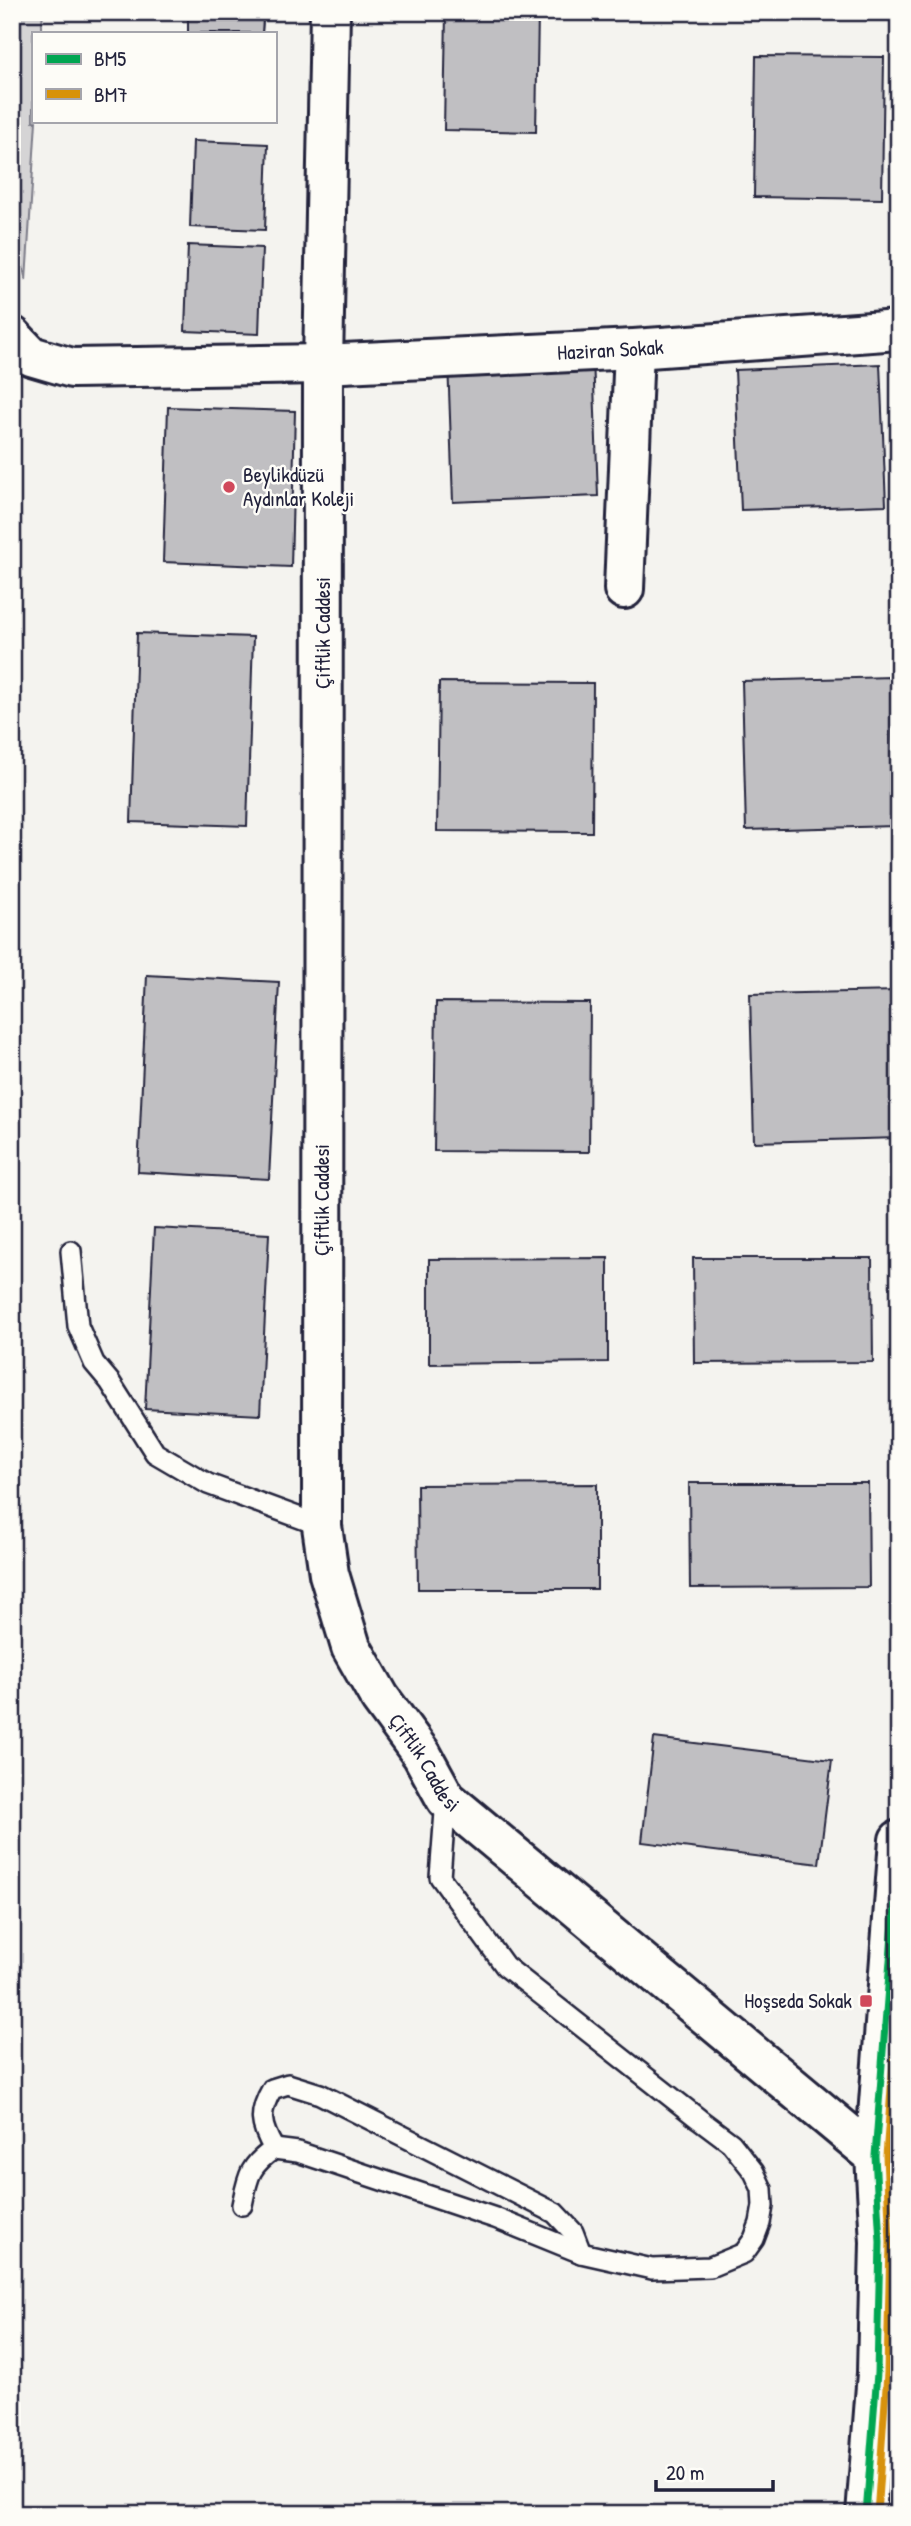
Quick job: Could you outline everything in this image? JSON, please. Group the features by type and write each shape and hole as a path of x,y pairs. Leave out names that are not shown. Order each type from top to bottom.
{"street":[{"name":"Çiftlik Caddesi","path":"330,12 323,364 322,1527 329,1574 351,1647 380,1698 422,1755 446,1799 875,2156"},
{"name":"Haziran Sokak","path":"12,336 31,356 72,368 323,364 634,349 899,330"},
{"path":"624,589 634,349"},
{"path":"866,2514 889,2242 875,2156 899,1840"}],"lane":[{"path":"71,1251 78,1326 94,1363 110,1382 155,1453 208,1484 322,1527"},
{"path":"243,2205 248,2176 257,2161 274,2149 298,2152 495,2218 581,2253 652,2269 710,2267 744,2253 754,2239 763,2206 762,2189 754,2172 731,2143 505,1966 440,1877 446,1799"},
{"path":"274,2149 262,2123 262,2105 272,2089 288,2084 320,2094 555,2213 573,2232 581,2253"}],"shaded area":[{"path":"12,12 43,12 41,32 32,32 32,122 36,122 26,281 12,220"}],"building":[{"path":"446,12 538,12 536,132 444,130"},
{"path":"188,15 263,18 262,32 188,32"},
{"path":"188,15 263,18 262,32 188,32"},
{"path":"756,56 884,57 882,199 754,197"},
{"path":"193,141 268,144 265,230 190,227"},
{"path":"188,245 262,248 259,334 185,331"},
{"path":"593,356 598,496 453,502 448,361"},
{"path":"880,364 886,505 741,510 735,370"},
{"name":"Beylikdüzü Aydınlar Koleji","path":"168,407 295,411 291,567 163,562"},
{"path":"137,633 253,637 247,826 131,822"},
{"path":"891,677 895,826 746,830 742,681"},
{"path":"439,682 593,683 592,832 437,831"},
{"path":"147,975 279,982 269,1179 138,1172"},
{"path":"899,991 899,1138 754,1142 750,994"},
{"path":"436,1002 590,1003 589,1152 434,1151"},
{"path":"154,1228 269,1234 260,1415 145,1409"},
{"path":"608,1258 608,1362 429,1364 429,1259"},
{"path":"693,1258 872,1258 873,1362 694,1363"},
{"path":"689,1483 868,1483 869,1587 690,1588"},
{"path":"597,1484 597,1589 418,1589 417,1485"},
{"path":"654,1738 832,1760 819,1864 642,1842"}],"transit line":[{"name":"BM5","path":"866,2514 877,2373 880,2242 875,2156 899,1843"},
{"name":"BM7","path":"877,2514 887,2373 890,2242 886,2156 899,1982"}],"place":[{"name":"Beylikdüzü Aydınlar Koleji","path":"229,487"},
{"name":"Hoşseda Sokak","path":"866,2001"}]}
